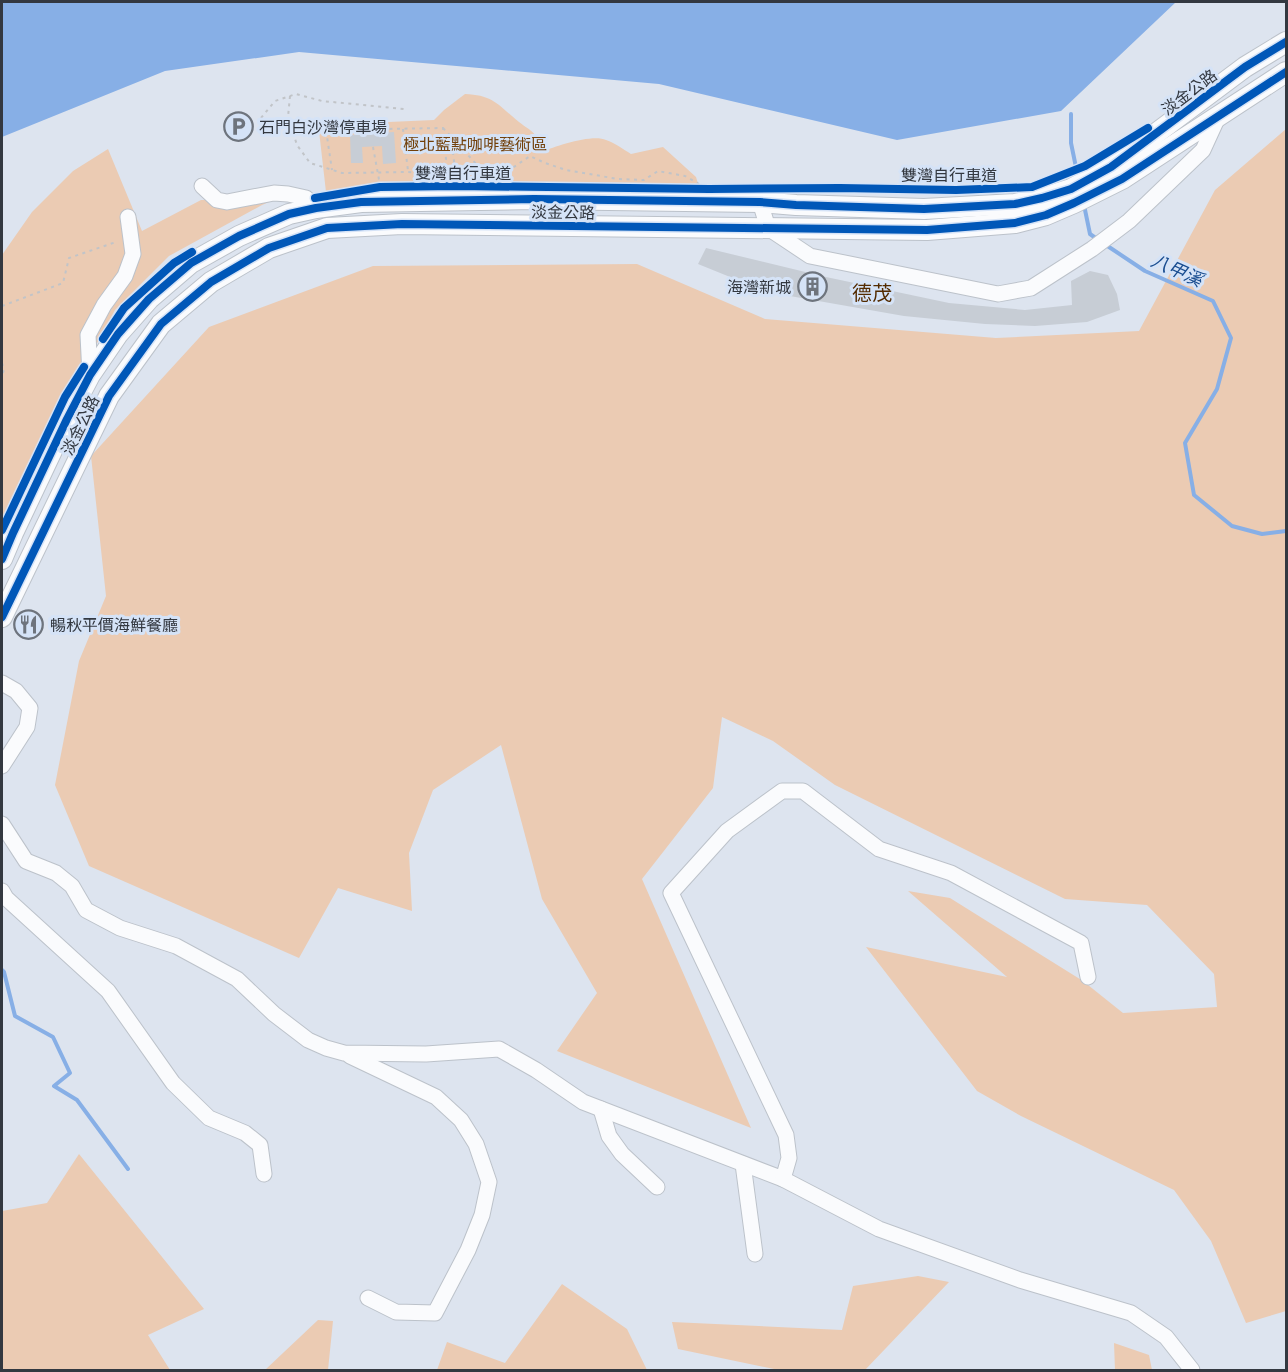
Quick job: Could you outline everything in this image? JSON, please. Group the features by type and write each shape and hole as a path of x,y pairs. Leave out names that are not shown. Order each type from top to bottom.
{"main road":[{"name":"淡金公路","path":"1094,185 1111,167 1245,67 1287,42"},
{"name":"淡金公路","path":"2,617 109,396 161,324 211,282 269,248 327,228 402,224 927,230 1016,223 1046,215 1073,196 1094,185 1122,179 1287,72"},
{"name":"淡金公路","path":"2,559 47,460 90,375 118,334 149,299 191,263 239,236 289,214 361,202 534,199 760,202 924,209 1015,204 1042,198 1073,196"}],"street":[{"path":"760,202 768,228 810,256 998,294 1031,288 1092,249 1130,221 1203,150 1219,115"},
{"path":"202,186 217,200 227,202 274,193 306,198 316,208"},
{"path":"90,375 88,335 104,305 125,276 134,254 128,217"},
{"path":"2,683 16,691 30,708 27,727 2,766"},
{"path":"783,1179 789,1158 786,1136 671,893 726,831 782,791 803,791 879,849 951,873 1081,943 1088,977"},
{"path":"2,824 26,861 56,873 72,886 86,910 120,928 176,946 237,980 274,1014 308,1040 344,1053 436,1097 461,1120 476,1144 489,1182 482,1215 468,1250 435,1313 396,1312 369,1299"},
{"path":"2,891 6,898 108,991 173,1083 209,1118 244,1133 260,1145 264,1174"},
{"path":"344,1053 426,1054 499,1049 536,1070 583,1102 783,1179 879,1229 1020,1280 1131,1313 1166,1337 1192,1371"},
{"path":"602,1109 609,1136 622,1154 657,1187"},
{"path":"743,1164 754,1254"}],"path":[{"path":"261,118 275,101 296,94 322,101 404,109"},
{"path":"290,96 288,117 297,145 310,164 342,173 431,174 439,172 446,159 444,128"},
{"path":"332,170 326,130 444,128"},
{"path":"444,128 478,168 505,173 530,156 566,170 618,180 644,180 658,171 685,176 701,185"},
{"path":"404,129 408,172"},
{"path":"451,137 457,186"},
{"path":"373,147 380,187"},
{"path":"627,188 651,188"},
{"path":"686,189 709,189"},
{"path":"2,306 63,283 69,258 131,236"},
{"path":"2,363 4,369 2,377"}],"green space":[{"name":"極北藍點咖啡藝術區","path":"465,94 490,99 501,106 534,133 542,152 592,138 609,141 631,154 663,147 696,177 700,190 456,189 326,192 318,122 366,123 434,120"},
{"path":"1286,129 1286,1311 1246,1323 1211,1241 1174,1190 1021,1116 977,1091 866,947 1007,977 908,891 950,898 1083,981 1123,1013 1217,1007 1214,974 1147,905 1065,899 835,785 773,741 722,717 713,788 642,879 751,1128 557,1051 597,993 542,899 501,745 433,790 409,853 412,911 338,888 299,958 89,866 55,785 79,661 106,596 91,456 209,327 373,266 637,264 765,319 996,338 1139,331 1215,190"},
{"path":"108,149 142,231 201,200 276,199 169,256 115,310 2,519 2,255 32,212 73,171"},
{"path":"79,1154 204,1309 148,1335 170,1370 2,1370 2,1211 47,1203"},
{"path":"918,1276 949,1282 865,1370 779,1370 678,1349 672,1322 842,1330 853,1286"},
{"path":"562,1284 627,1329 647,1370 437,1370 447,1342 505,1363"},
{"path":"318,1320 333,1321 328,1370 265,1370"},
{"path":"1114,1343 1149,1355 1152,1370 1115,1370"}],"water":[{"path":"2,2 1176,2 1061,111 897,140 659,84 299,52 165,71 2,137"}],"building":[{"path":"394,132 396,163 383,164 382,146 362,147 363,163 351,163 350,135"},
{"name":"海灣新城","path":"706,248 949,303 1025,310 1072,305 1071,281 1090,271 1108,275 1117,294 1120,310 1087,322 1035,326 985,324 904,316 767,292 698,264"}],"waterway":[{"name":"八甲溪","path":"1071,114 1071,143 1078,177"},
{"name":"八甲溪","path":"1084,205 1090,234 1097,239"},
{"name":"八甲溪","path":"1106,245 1145,271 1213,301 1231,338 1217,389 1185,443 1194,495 1232,526 1262,534 1286,531"},
{"path":"2,970 15,1016 53,1037 70,1073 54,1086 77,1100 128,1169"}],"cycle path":[{"path":"2,559 67,419 90,375 118,334 149,299 191,263 239,236 289,214 361,202 534,199 760,202 924,209 1015,204 1071,189 1111,167 1245,67 1286,42"},
{"path":"2,617 109,396 161,324 211,282 269,248 327,228 402,224 927,230 1015,223 1046,215 1122,179 1286,72"},
{"name":"雙灣自行車道","path":"315,198 380,187 956,190 1032,187 1085,166 1148,128"},
{"path":"103,339 124,308 174,263 192,252"},
{"path":"2,530 65,397 84,367"}],"place":[{"name":"石門白沙灣停車場","path":"238,127"},
{"name":"海灣新城","path":"812,287"},
{"name":"暢秋平價海鮮餐廳","path":"29,625"}],"district":[{"name":"德茂","path":"872,292"}]}
